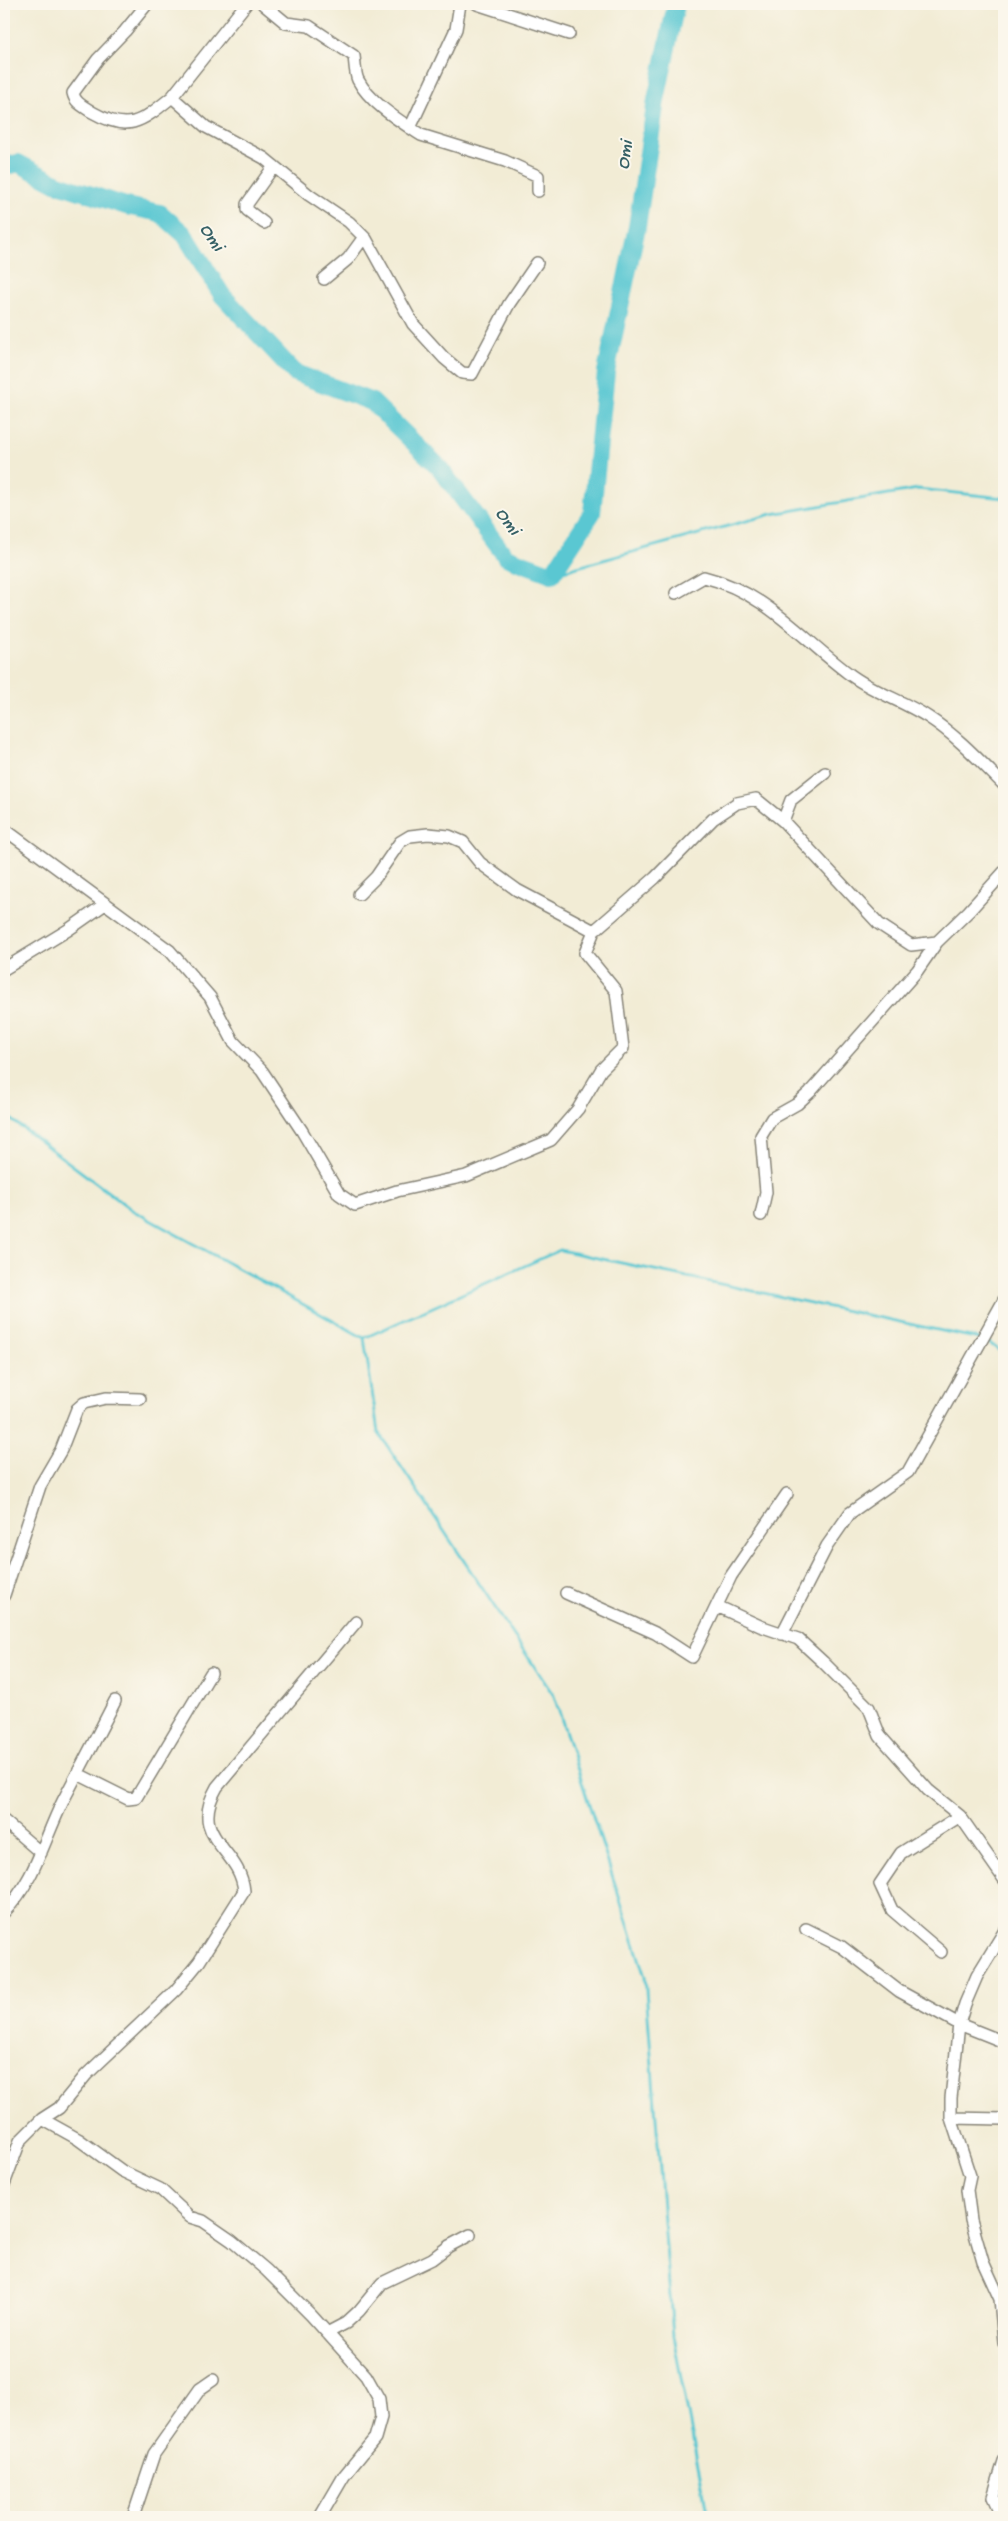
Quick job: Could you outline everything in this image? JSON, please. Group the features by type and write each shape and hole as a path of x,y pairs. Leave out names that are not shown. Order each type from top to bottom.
{"street":[{"path":"147,4 125,32 98,59 73,93 78,104 109,122 121,124 138,121 150,115 172,97 246,4"},
{"path":"262,4 286,23 309,26 354,56 357,79 377,103 410,128 421,135 505,161 538,176 538,191"},
{"path":"410,128 456,29 460,4"},
{"path":"477,4 569,34"},
{"path":"172,97 186,112 206,127 274,166 309,195 349,222 364,237 413,324 444,358 462,373 472,374 509,304 536,263"},
{"path":"264,224 248,210 248,204 274,166"},
{"path":"324,279 348,259 364,237"},
{"path":"676,593 704,577 727,583 754,596 849,674 928,717 972,752 1004,785"},
{"path":"783,821 791,800 825,773"},
{"path":"4,830 159,942 210,997 234,1041 262,1071 302,1131 339,1194 355,1205 397,1191 466,1176 551,1140 578,1109 602,1070 623,1048 616,990 585,953 594,931 655,878 713,818 737,803 756,799 783,821 880,924 911,945 937,942"},
{"path":"359,894 376,877 400,842 410,836 428,834 449,836 463,842 480,863 517,890 594,931"},
{"path":"761,1215 766,1192 761,1136 772,1118 798,1104 810,1092 917,971 937,942 969,911 1004,872"},
{"path":"4,969 68,930 105,904"},
{"path":"782,1634 827,1546 850,1513 908,1472 1004,1300"},
{"path":"4,1595 40,1486 61,1450 77,1409 84,1403 106,1398 140,1398"},
{"path":"566,1593 655,1634 692,1657 731,1576 787,1494"},
{"path":"717,1606 798,1640 869,1708 880,1736 928,1790 960,1816 1004,1879"},
{"path":"4,2184 20,2141 42,2119 60,2108 86,2074 176,1990 199,1962 244,1891 240,1876 209,1828 207,1818 210,1800 217,1787 356,1622"},
{"path":"78,1774 128,1799 136,1798 211,1673"},
{"path":"4,1912 15,1901 34,1872 63,1802 115,1702"},
{"path":"941,1952 892,1910 880,1884 901,1853 960,1816"},
{"path":"4,1822 41,1853"},
{"path":"806,1929 842,1947 899,1991 959,2024 1004,2042"},
{"path":"1004,1932 970,1990 959,2024 951,2118 970,2176 967,2190 971,2220 978,2249 1000,2299 1004,2342"},
{"path":"951,2118 1004,2119"},
{"path":"42,2119 78,2139 122,2171 160,2189 190,2217 203,2221 232,2241 266,2270 366,2376 379,2399 381,2417 375,2438 344,2476 320,2517"},
{"path":"327,2333 352,2317 382,2283 432,2260 449,2246 470,2235"},
{"path":"133,2517 154,2454 200,2389 213,2380"},
{"path":"1002,2517 993,2497 1004,2461"}],"waterway":[{"name":"Omi","path":"4,167 18,163 58,184 126,206 160,213 185,235 222,295 295,373 372,402 439,467 506,557 552,574 592,513 606,372 637,227 656,100 676,4"},
{"path":"552,574 772,514 918,489 1004,498"},
{"path":"4,1114 132,1210 364,1338 560,1250 980,1339"},
{"path":"364,1338 378,1432 554,1696 645,1977 673,2336 708,2517"},
{"path":"988,1342 1004,1354"}]}
